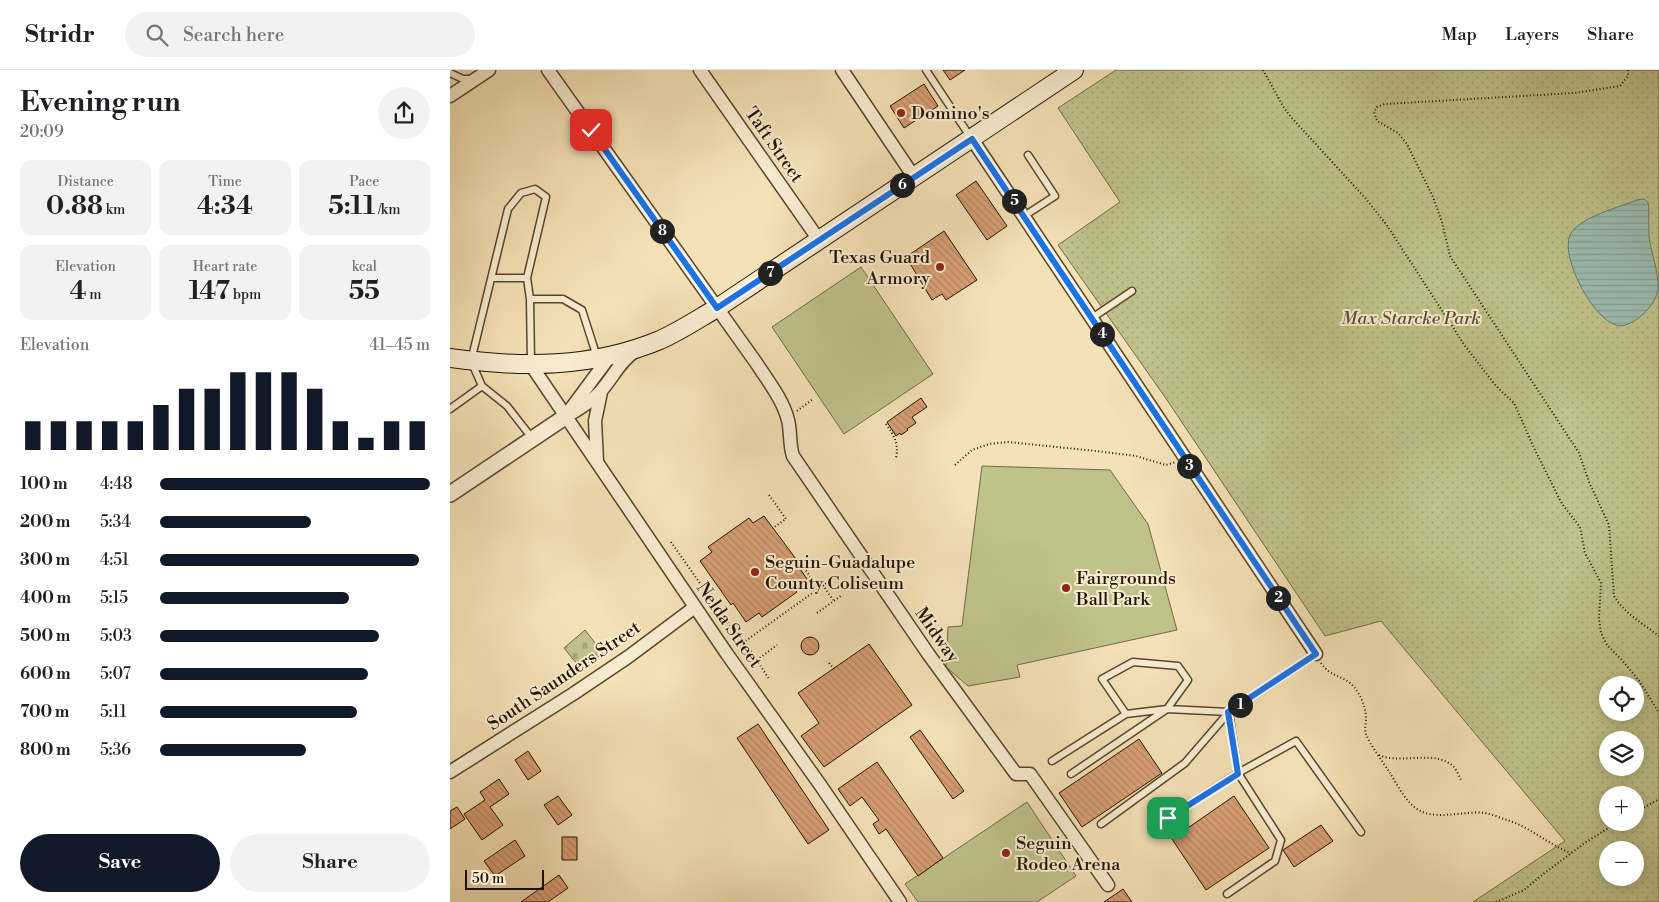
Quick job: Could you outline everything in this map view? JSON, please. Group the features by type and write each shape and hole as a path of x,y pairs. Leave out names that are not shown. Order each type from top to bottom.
{"main road":[{"path":"450,358 531,366 572,363 640,347 670,335 717,308 1074,70"}],"street":[{"path":"450,96 488,70"},
{"path":"548,70 717,308"},
{"name":"Taft Street","path":"700,70 819,240"},
{"path":"842,70 914,177"},
{"path":"972,139 1316,654"},
{"name":"Midway","path":"717,308 757,364 785,411 790,430 792,456 929,655 1016,774 1030,774 1108,886"},
{"path":"450,494 578,410 601,391 625,359 640,347"},
{"path":"565,417 604,357"},
{"name":"Nelda Street","path":"531,366 727,654 821,786 900,902"},
{"path":"597,461 595,421 601,391"},
{"name":"South Saunders Street","path":"450,772 574,694 695,607"}],"lane":[{"path":"926,70 972,139"},
{"path":"450,73 463,79 476,79"},
{"path":"1024,216 1055,196 1028,155"},
{"path":"531,366 530,299 527,278 546,197 535,189 521,194 508,209 471,361 482,386 507,406 533,439"},
{"path":"492,278 527,278"},
{"path":"1092,318 1132,291"},
{"path":"530,299 563,299 582,310 604,357"},
{"path":"450,409 482,386"},
{"path":"1101,824 1185,763 1228,712 1316,654"},
{"path":"1071,774 1167,709 1188,680 1178,666 1133,662 1102,679 1126,714"},
{"path":"1052,761 1126,714 1167,709 1228,712"},
{"path":"1227,894 1274,861 1281,840 1238,774 1228,712"},
{"path":"1168,818 1296,740 1360,832"}],"path":[{"path":"1264,70 1291,117 1366,199 1386,224 1465,346 1496,386 1514,403 1562,504 1580,527 1585,553 1601,582 1599,620 1601,633 1607,645 1640,682 1659,713"},
{"path":"1628,70 1628,76 1620,86 1574,93 1385,104 1377,107 1374,112 1377,121 1398,133 1407,144 1433,197 1442,222 1450,256 1579,453 1589,482 1609,525 1614,596 1619,605 1659,636"},
{"path":"797,411 813,400"},
{"path":"886,424 896,440 898,449 896,458"},
{"path":"955,465 972,450 989,444 1008,442 1096,450 1136,456 1166,465 1174,464 1184,458"},
{"path":"769,495 786,520 774,528"},
{"path":"671,542 770,679"},
{"path":"797,564 800,562 819,588"},
{"path":"727,654 832,579"},
{"path":"823,585 834,601"},
{"path":"817,613 842,595"},
{"path":"757,660 777,645"},
{"path":"829,663 834,669"},
{"path":"1324,666 1330,674 1340,677 1354,686 1363,701 1366,718 1365,733 1411,805 1421,811 1436,815 1484,813 1511,821 1549,841 1556,847 1571,853"},
{"path":"1379,755 1393,760 1437,758 1453,766 1461,780"},
{"path":"1644,808 1659,799"},
{"path":"1496,902 1524,890 1571,853 1604,831"}],"green space":[{"name":"Max Starcke Park","path":"1116,70 1659,70 1659,902 1473,902 1565,841 1381,621 1325,636 1167,400 1058,245 1120,202 1058,108"},
{"path":"861,267 933,374 844,434 772,327"},
{"name":"Fairgrounds Ball Park","path":"982,466 1110,470 1148,524 1177,630 1017,665 1020,677 968,686 946,667 948,627 962,626"},
{"path":"585,630 603,653 582,670 564,648"},
{"name":"Seguin Rodeo Arena","path":"1027,802 1076,876 1037,902 918,902 905,884"}],"water":[{"path":"1644,199 1648,202 1649,236 1658,289 1652,304 1640,317 1628,324 1619,326 1607,320 1589,300 1574,272 1568,245 1570,235 1582,223 1611,209"}],"building":[{"path":"943,70 965,70 950,80"},
{"path":"924,84 938,106 904,128 890,106"},
{"path":"976,181 1007,226 987,240 956,195"},
{"name":"Texas Guard Armory","path":"944,231 977,280 946,300 942,294 932,300 906,257"},
{"path":"921,398 927,407 912,417 916,423 901,435 900,433 896,436 887,422"},
{"name":"Seguin-Guadalupe County Coliseum","path":"764,516 796,559 794,560 807,579 794,589 797,592 762,617 759,613 746,622 733,603 731,605 700,561 712,552 708,547 749,518 753,523"},
{"path":"806,637 814,637 819,642 817,653 806,655 801,650 801,642"},
{"path":"869,644 912,705 824,767 801,736 819,723 798,693"},
{"path":"758,724 829,830 808,844 737,738"},
{"path":"920,730 964,791 953,799 910,737"},
{"path":"1139,739 1162,773 1082,827 1059,793"},
{"path":"528,751 541,771 528,780 515,760"},
{"path":"877,762 943,858 918,876 886,829 879,834 873,824 879,820 862,797 850,806 838,789"},
{"path":"499,779 509,794 490,807 503,825 482,840 464,814 485,800 480,792"},
{"path":"558,796 572,815 558,825 544,805"},
{"path":"1234,796 1269,848 1206,890 1172,839"},
{"path":"457,807 465,819 450,829 450,811"},
{"path":"1321,825 1333,841 1294,867 1283,850"},
{"path":"562,837 577,837 577,860 562,860"},
{"path":"515,840 525,856 495,876 484,861"},
{"path":"559,875 568,888 548,902 521,902"},
{"path":"1123,889 1132,902 1104,902"}],"place":[{"name":"Domino's","path":"901,113"},
{"name":"Texas Guard Armory","path":"940,267"},
{"name":"Seguin-Guadalupe County Coliseum","path":"755,572"},
{"name":"Fairgrounds Ball Park","path":"1066,588"},
{"name":"Seguin Rodeo Arena","path":"1006,853"}],"route":[{"path":"591,130 717,308 972,139 1316,654 1228,712 1238,774 1168,818"}]}
